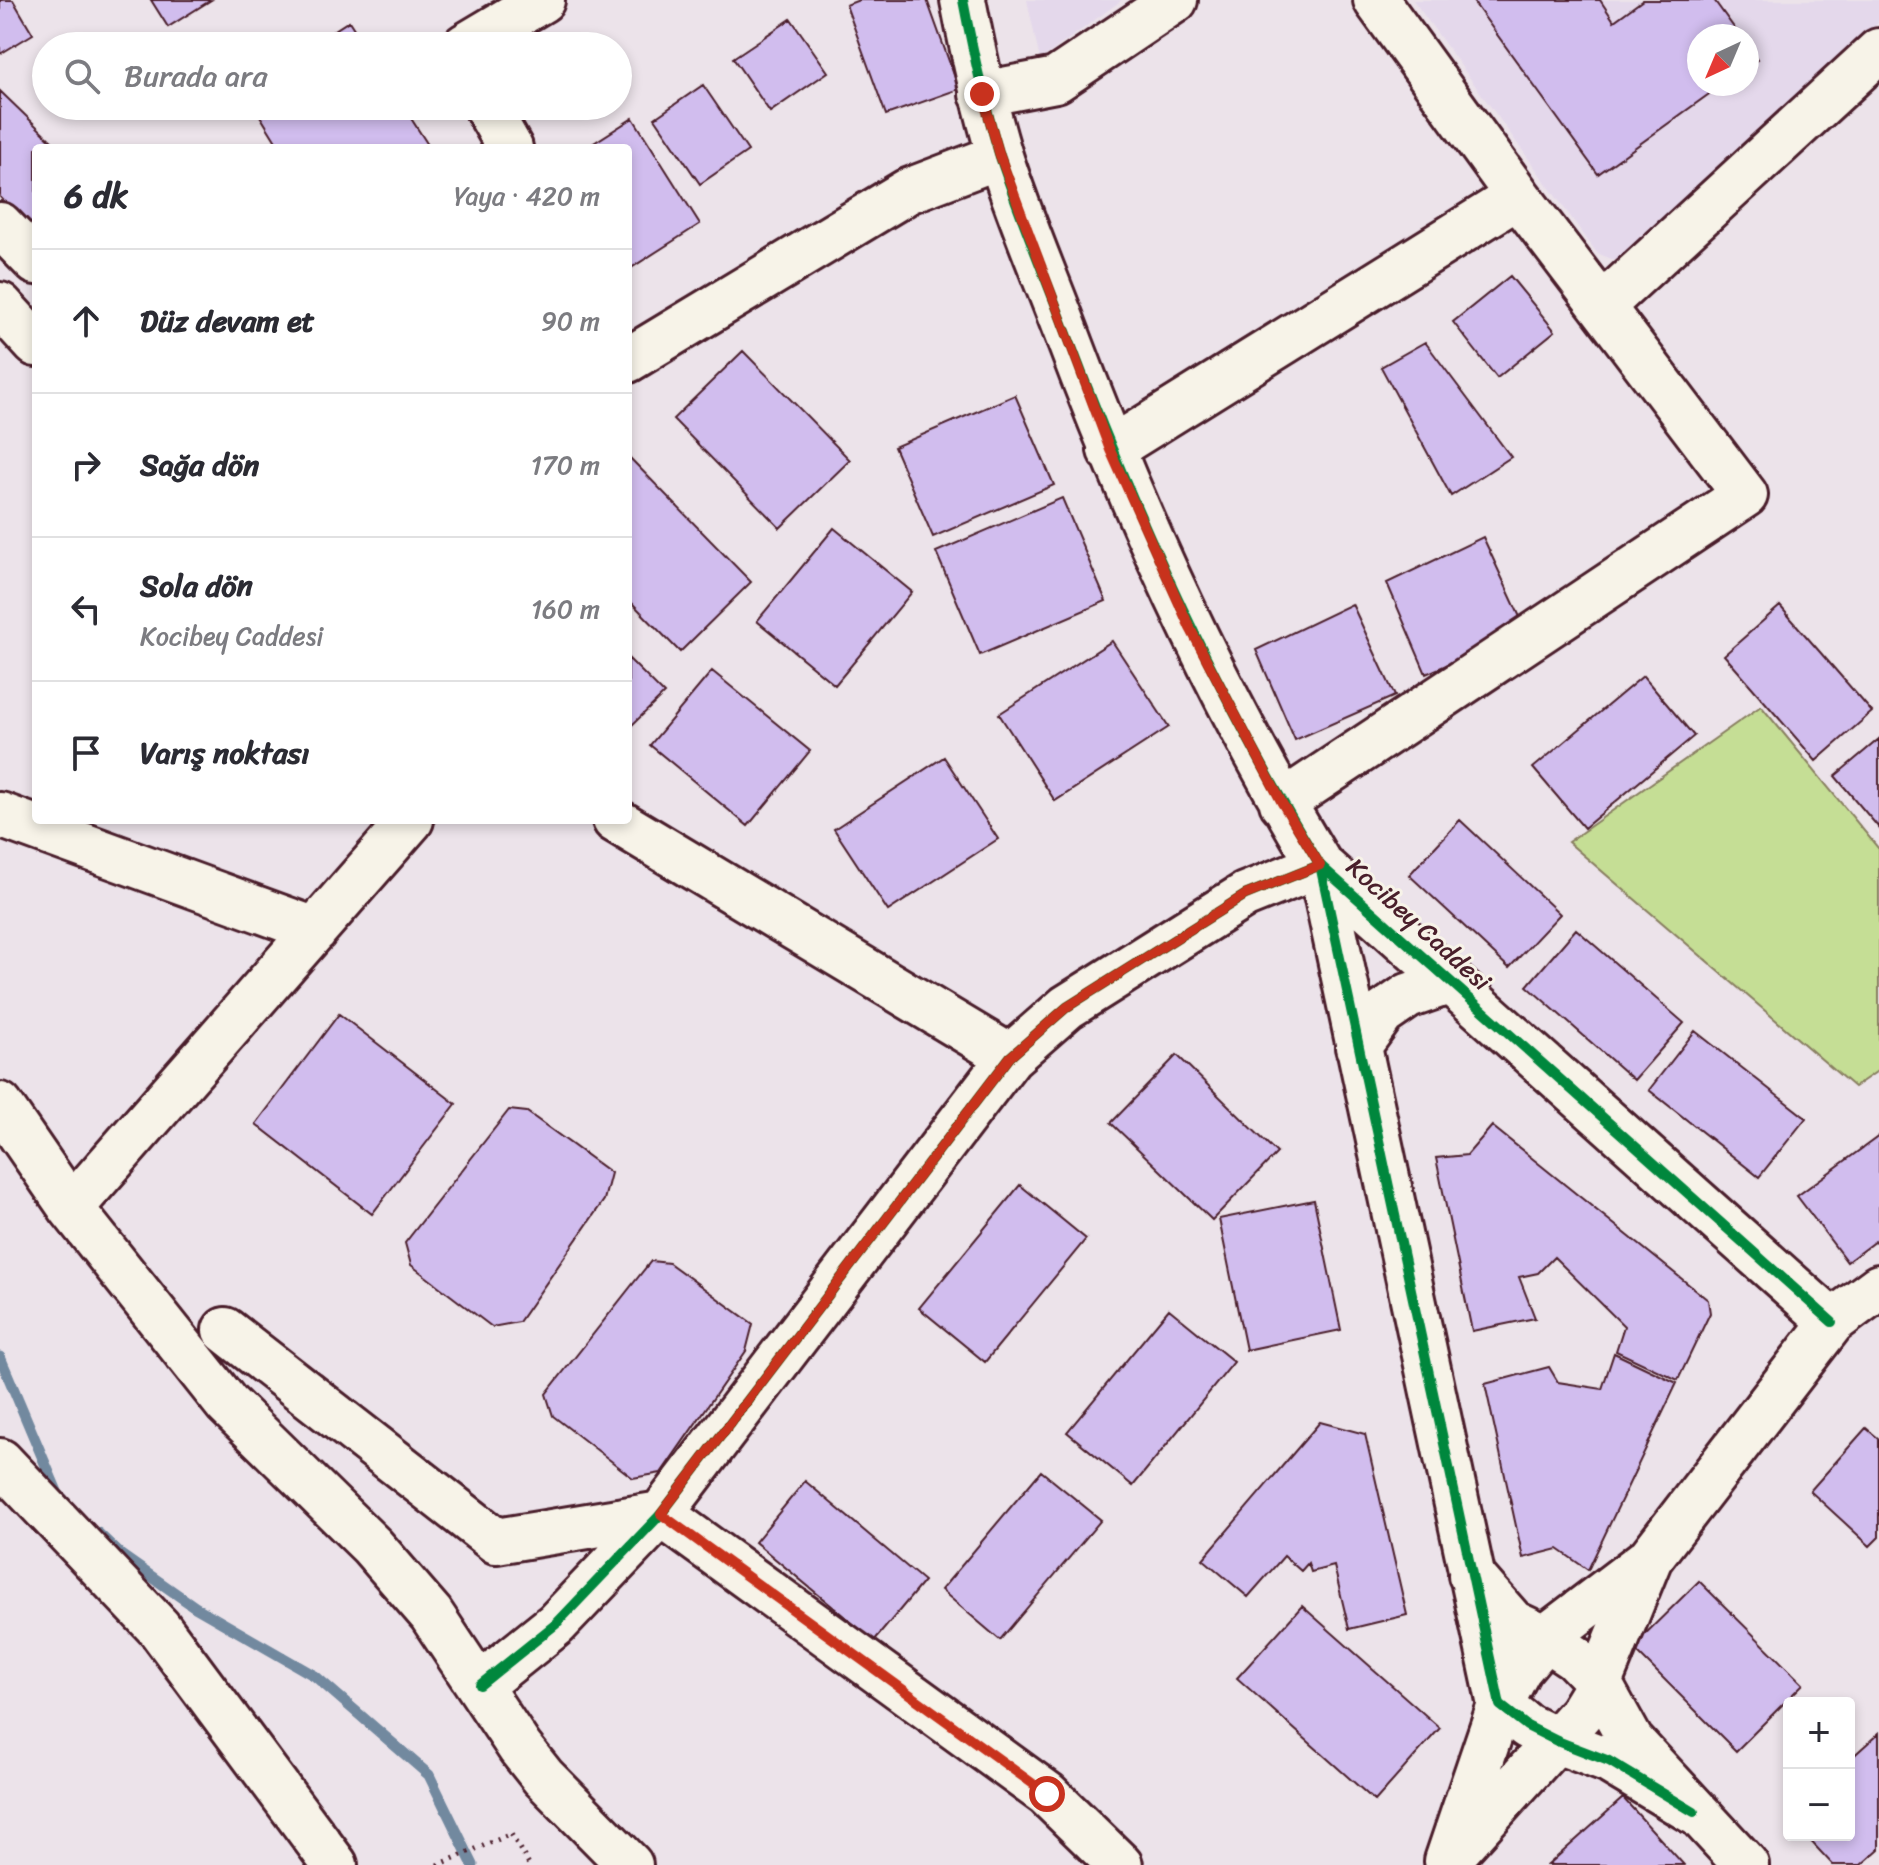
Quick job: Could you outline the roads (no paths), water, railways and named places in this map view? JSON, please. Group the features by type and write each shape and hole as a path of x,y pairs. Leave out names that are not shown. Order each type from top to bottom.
{"street":[{"path":"488,32 542,0"},
{"name":"Kocibey Caddesi","path":"963,0 982,94 1000,156 1110,450 1190,628 1282,803 1320,865 1832,1322"},
{"path":"982,94 1056,80 1175,0"},
{"path":"1282,803 1745,495 1518,196 1376,0"},
{"path":"1602,306 1879,51"},
{"path":"494,120 508,144"},
{"path":"632,357 908,191 1000,156"},
{"path":"1110,450 1518,196"},
{"path":"0,225 32,258"},
{"path":"0,305 32,340"},
{"path":"0,815 315,930"},
{"path":"71,1208 408,824"},
{"path":"622,824 1010,1057"},
{"path":"480,1685 556,1624 661,1514 1010,1057 1067,1007 1245,895 1320,865 1500,1705 1527,1726 1609,1761 1694,1812"},
{"path":"1358,1047 1382,1014 1408,996 1451,981"},
{"path":"0,1105 71,1208 227,1404 372,1546 431,1614 520,1748 543,1777 630,1865"},
{"path":"1446,1863 1500,1705 1519,1669 1545,1638 1650,1558 1832,1322 1879,1287"},
{"path":"225,1330 496,1541 661,1514 1047,1794 1120,1865"},
{"path":"0,1461 159,1628 335,1865"},
{"path":"1446,1863 1580,1714 1599,1683 1650,1558"},
{"path":"1470,1574 1513,1623 1545,1638 1574,1657 1599,1683 1631,1741 1746,1865"}],"waterway":[{"path":"0,1357 58,1494 63,1499"},
{"path":"98,1533 121,1555 195,1607 315,1676 429,1775 473,1865"}]}
